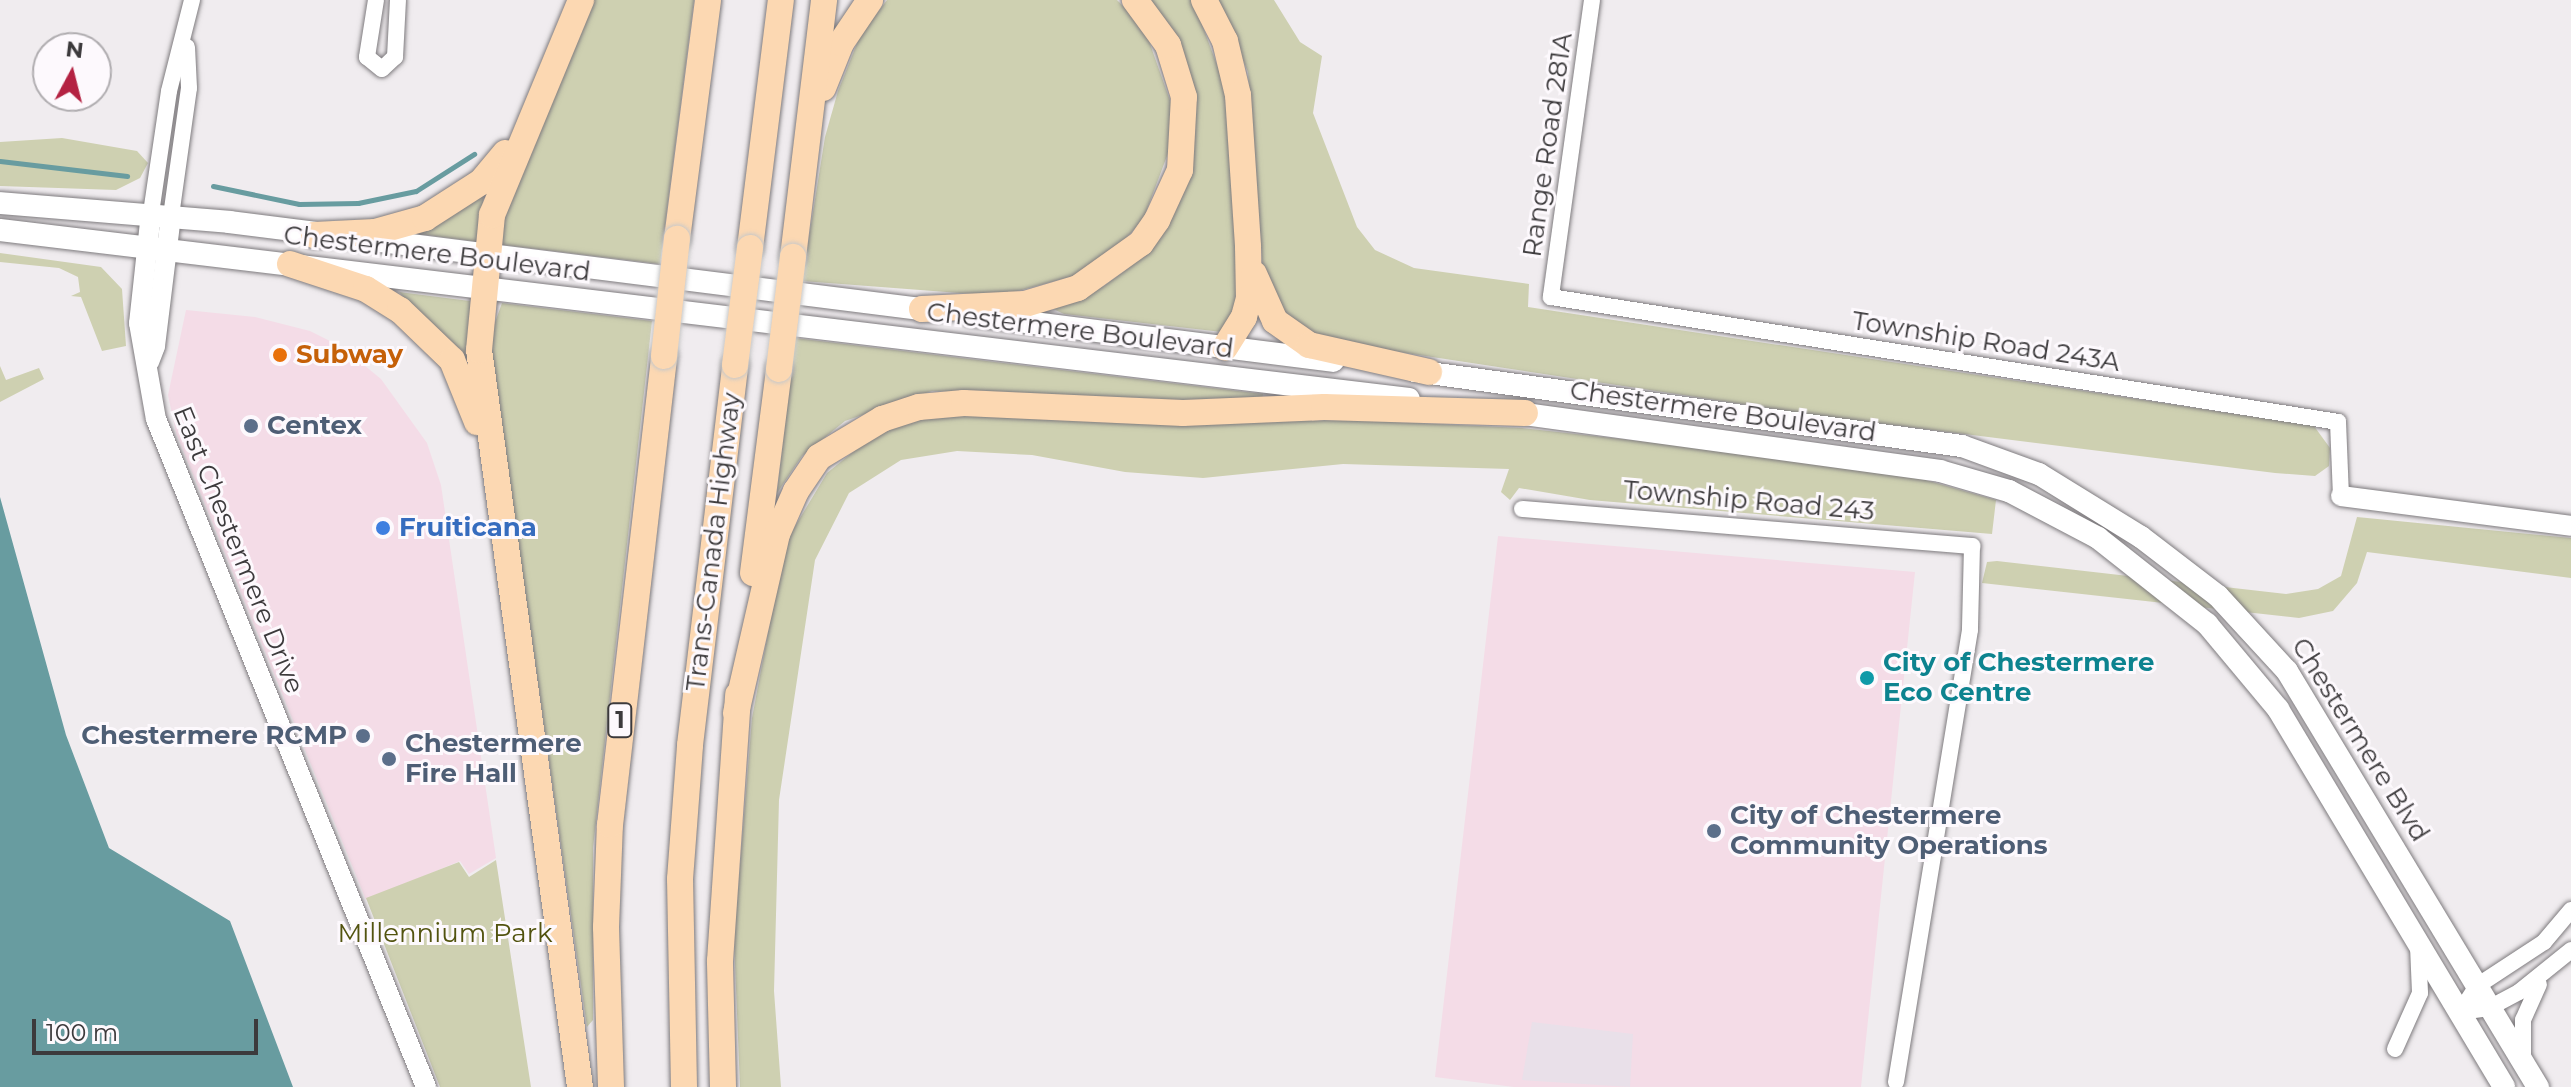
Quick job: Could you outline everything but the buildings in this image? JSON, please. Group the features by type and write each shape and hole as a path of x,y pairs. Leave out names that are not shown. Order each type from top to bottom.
{"highway":[{"path":"580,1087 479,350 488,288 492,215 525,124 581,0"},
{"name":"1","path":"611,1087 606,927 610,825 677,239 708,0"},
{"name":"Trans-Canada Highway","path":"684,1087 680,879 690,745 781,0"},
{"path":"723,1087 720,961 736,713 824,0"},
{"path":"805,153 830,66 870,0"},
{"path":"922,309 1025,304 1078,288 1141,243 1157,220 1180,170 1184,97 1168,45 1135,0"},
{"path":"1204,0 1225,41 1238,95 1248,247 1249,298 1244,317 1225,347"},
{"path":"314,235 375,232 443,209 481,182 525,124"},
{"path":"1248,247 1265,305 1290,334 1309,345 1429,372"},
{"path":"290,264 366,289 400,310 452,360 493,462"},
{"path":"736,713 777,534 796,491 819,457 882,419 919,407 964,403 1183,413 1324,407 1525,413"}],"main road":[{"name":"Chestermere Boulevard","path":"0,203 161,215 1429,372 1863,429"},
{"name":"Chestermere Boulevard","path":"0,230 1525,413 1940,471 2009,491 2131,562"},
{"path":"858,333 954,334 1180,356 1225,347"},
{"name":"Chestermere Blvd","path":"1863,429 1962,446 2039,474 2141,537 2218,596 2268,647 2329,734 2538,1087"},
{"name":"Chestermere Blvd","path":"2131,562 2207,624 2278,709 2504,1087"}],"street":[{"path":"161,215 169,91 186,37 192,0"},
{"path":"376,0 367,57 382,69 395,57 398,0"},
{"name":"Range Road 281A","path":"1551,297 1592,0"},
{"name":"East Chestermere Drive","path":"161,215 157,247 139,323 149,362 156,419 426,1087"},
{"name":"Township Road 243A","path":"1551,297 2338,422 2341,496"},
{"path":"2341,496 2571,526"},
{"name":"Township Road 243","path":"1522,509 1972,546 1967,646 1896,1082"},
{"path":"2460,1012 2477,986 2544,942 2571,910"},
{"name":"Chestermere Blvd","path":"2395,1049 2420,993 2418,940"},
{"path":"2460,1012 2489,1008 2544,976 2571,950"},
{"path":"2523,1062 2523,1020 2544,976"}],"shaded area":[{"path":"186,310 255,317 310,331 342,347 381,379 427,443 441,485 496,858 469,874 460,861 366,900 176,433 168,395"},
{"path":"1498,536 1915,572 1861,1087 1514,1087 1435,1077"},
{"path":"1532,1022 1633,1034 1630,1087 1522,1080"}],"green space":[{"path":"591,0 694,0 660,264 503,245 499,226"},
{"path":"887,0 1117,0 1144,27 1172,106 1173,140 1143,220 1112,253 1077,275 999,296 802,281 825,137 838,91 860,36"},
{"path":"1148,0 1193,0 1224,84 1239,271 1236,314 1222,332 1064,314 1051,308 1104,286 1127,269 1151,244 1192,160"},
{"path":"1218,0 1274,0 1300,42 1322,56 1313,113 1357,227 1375,250 1414,268 1529,284 1528,307 2314,426 2330,448 2329,466 2315,476 2275,473 1821,416 1327,341 1297,326 1276,303 1263,271 1248,72"},
{"path":"62,138 137,151 148,163 140,178 116,190 0,186 0,142"},
{"path":"484,192 479,242 412,233"},
{"path":"0,253 101,267 122,289 126,346 102,351 81,297 71,296 80,292 78,277 59,268 0,262"},
{"path":"399,292 470,301 470,365 464,365"},
{"path":"502,303 652,321 593,848 593,1020 587,1027 489,339"},
{"path":"795,338 1263,394 1262,401 1166,403 932,391 845,421 802,456 777,493"},
{"path":"0,366 6,380 39,368 44,379 0,402"},
{"path":"946,412 1127,423 1351,420 1522,428 1803,459 1922,479 1996,500 1992,534 1590,500 1519,488 1510,500 1501,492 1509,469 1343,464 1203,478 1125,472 1032,455 957,451 901,460 849,493 815,560 779,800 774,991 781,1087 740,1087 734,939 752,718 785,543 827,473 879,431"},
{"path":"2357,517 2571,538 2571,578 2367,552 2357,583 2333,611 2299,618 1982,583 1987,562 1997,561 2286,594 2318,589 2341,576"},
{"name":"Millennium Park","path":"496,860 531,1087 440,1087 366,898 459,862 469,877"}],"water":[{"path":"0,497 66,735 109,848 230,921 293,1087 0,1087"}],"waterway":[{"path":"213,186 299,204 358,203 416,191 474,154"},
{"path":"0,161 127,176"}],"place":[{"name":"Subway","path":"280,355"},
{"name":"Centex","path":"251,426"},
{"name":"Fruiticana","path":"383,528"},
{"name":"City of Chestermere Eco Centre","path":"1867,678"},
{"name":"Chestermere RCMP","path":"363,736"},
{"name":"Chestermere Fire Hall","path":"389,759"},
{"name":"City of Chestermere Community Operations","path":"1714,831"}]}
